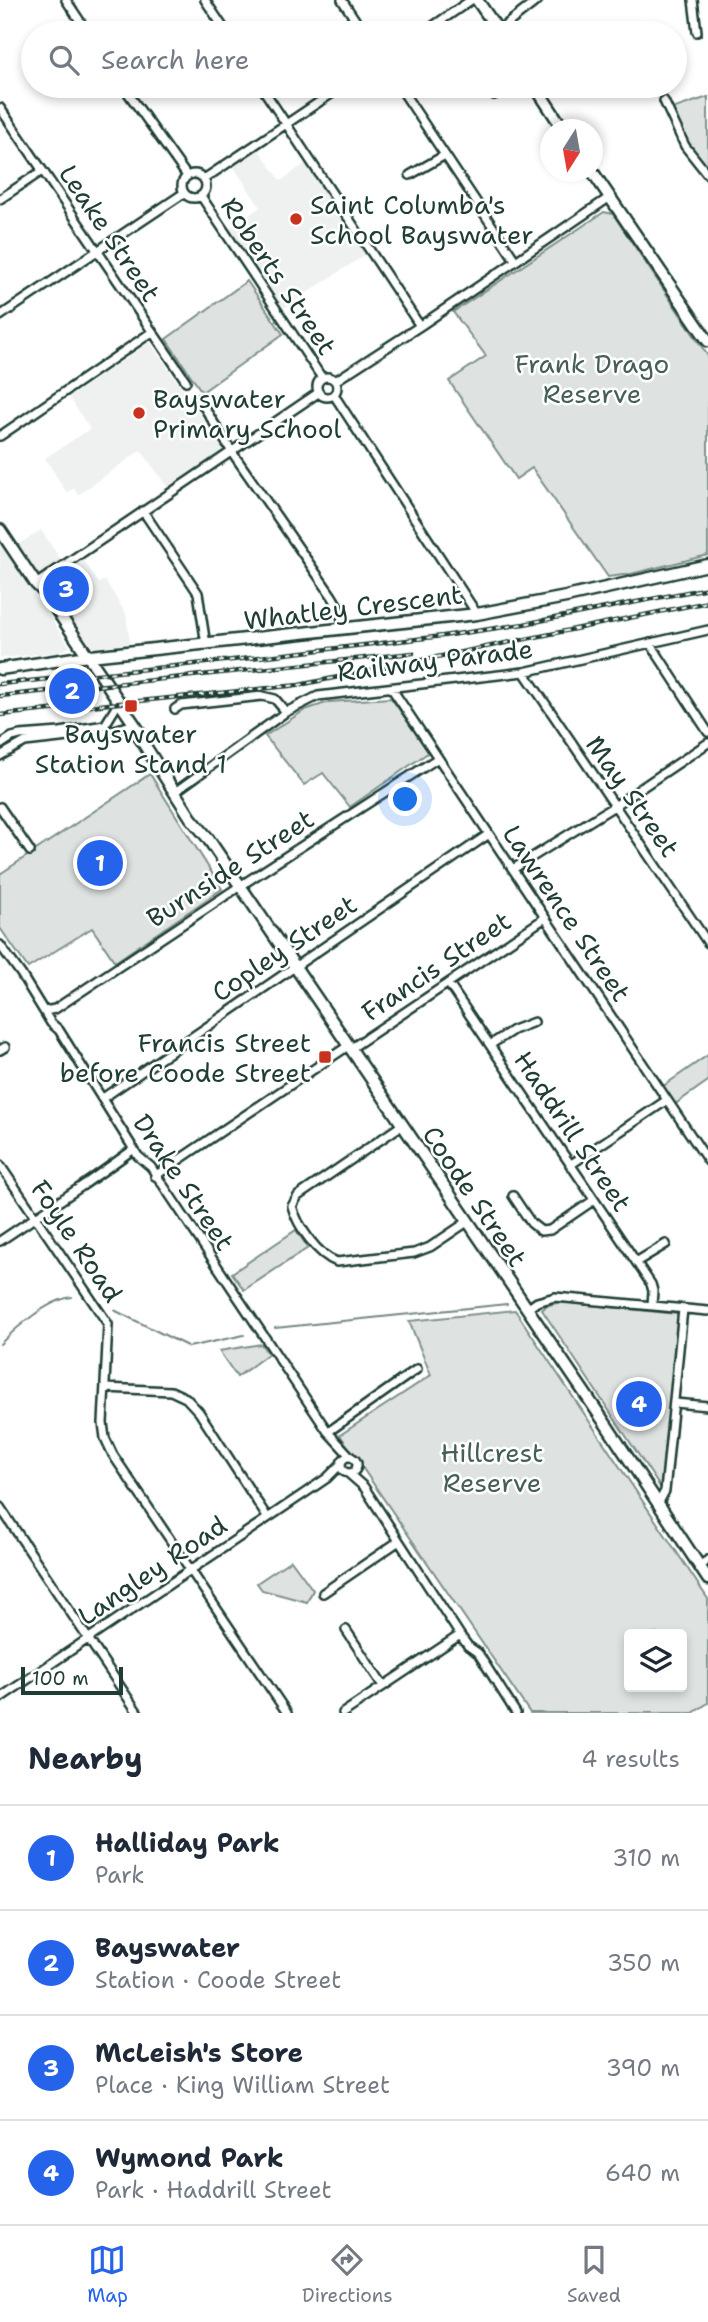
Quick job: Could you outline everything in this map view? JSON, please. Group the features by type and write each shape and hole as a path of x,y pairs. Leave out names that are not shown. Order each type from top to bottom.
{"main road":[{"path":"477,0 491,21"},
{"path":"543,98 557,119"},
{"path":"600,182 708,341"},
{"path":"0,530 36,584 40,596 85,657"},
{"name":"Whatley Crescent","path":"0,669 85,657 477,614 708,565"},
{"name":"Coode Street","path":"36,584 78,641 128,726 140,738 191,818 207,837 658,1504 704,1563 708,1579"},
{"name":"Coode Street","path":"85,657 139,731 140,738"},
{"name":"Coode Street","path":"161,769 179,789 207,837"}],"street":[{"path":"66,0 80,21"},
{"path":"205,0 219,21"},
{"path":"342,0 356,21"},
{"path":"440,21 471,0"},
{"path":"512,21 538,0"},
{"path":"693,0 697,32"},
{"path":"132,98 187,176"},
{"path":"269,98 421,326"},
{"path":"204,179 325,98"},
{"path":"407,98 515,260"},
{"path":"664,101 685,146 708,175"},
{"name":"Leake Street","path":"0,108 186,381"},
{"path":"410,175 444,155"},
{"path":"0,199 42,171"},
{"path":"196,174 204,179 206,186 201,196 190,197 184,193 183,182 187,176 196,174"},
{"path":"0,316 184,193"},
{"name":"Roberts Street","path":"201,196 322,378"},
{"path":"335,381 421,326 610,197"},
{"path":"0,436 152,332"},
{"name":"Roberts Street","path":"329,377 335,381 337,388 334,395 324,397 318,393 317,386 322,378 329,377"},
{"path":"36,584 318,393"},
{"name":"Roberts Street","path":"334,395 477,614"},
{"path":"199,399 232,452 332,596 345,629"},
{"path":"144,511 198,593 206,645"},
{"name":"Railway Parade","path":"179,789 286,712 318,696 524,672 708,630"},
{"path":"650,643 708,732"},
{"name":"May Street","path":"524,672 708,943"},
{"name":"Lawrence Street","path":"392,689 708,1161"},
{"path":"175,709 181,705 262,696 275,699 286,712"},
{"path":"0,745 20,735 104,725 116,708"},
{"path":"0,756 25,742 104,733 128,726"},
{"path":"513,869 616,806 708,743"},
{"name":"Burnside Street","path":"45,1011 55,1009 438,758"},
{"path":"0,807 30,851"},
{"name":"Copley Street","path":"103,1098 489,834"},
{"name":"Francis Street","path":"156,1176 545,918"},
{"name":"Drake Street","path":"0,945 134,1149 151,1167 328,1432 356,1461 364,1487"},
{"name":"Haddrill Street","path":"448,983 653,1288 652,1306"},
{"path":"490,1045 513,1030 534,1022"},
{"path":"570,1165 667,1100"},
{"path":"402,1125 298,1196 292,1206 295,1216 321,1252 328,1259 337,1262 414,1253 430,1247 467,1222"},
{"path":"0,1241 134,1149"},
{"name":"Foyle Road","path":"0,1165 108,1324 103,1423 105,1438 113,1455 287,1713"},
{"path":"513,1196 531,1223 541,1231 550,1230 594,1200"},
{"path":"636,1262 666,1244"},
{"path":"527,1309 547,1298 555,1297 708,1311"},
{"path":"658,1504 665,1491 683,1309"},
{"path":"328,1432 417,1369"},
{"path":"105,1388 171,1391 187,1398 199,1412 267,1517"},
{"path":"675,1403 708,1406"},
{"name":"Drake Street","path":"336,1443 344,1467 364,1487 468,1647 478,1653 516,1713"},
{"path":"351,1457 346,1458 344,1467 355,1470 357,1466"},
{"name":"Langley Road","path":"0,1698 344,1467"},
{"path":"0,1507 138,1713"},
{"path":"323,1593 399,1541"},
{"path":"346,1630 383,1686"},
{"path":"343,1713 460,1635"}],"shaded area":[{"name":"Saint Columba's School Bayswater","path":"255,144 281,181 310,160 371,251 278,312 225,232 260,207 230,161"},
{"name":"Bayswater Primary School","path":"150,342 224,450 168,488 141,450 78,495 74,488 67,493 45,458 90,429 69,397"},
{"path":"41,530 67,569 83,559 99,583 105,580 126,614 130,643 87,648 46,587 35,596 70,647 58,652 0,658 0,542 15,564 26,556 18,545"}],"green space":[{"path":"708,97 708,175 685,146 669,110"},
{"name":"Frank Drago Reserve","path":"604,212 613,214 708,356 708,555 608,577 532,468 516,479 449,381 486,356 453,312"},
{"path":"247,281 283,334 202,392 166,339"},
{"path":"391,698 429,752 350,807 323,773 304,785 265,736 305,710 329,702"},
{"path":"150,774 222,889 115,962 92,928 28,968 0,928 0,874"},
{"path":"708,1055 708,1081 671,1107 659,1089"},
{"path":"296,1230 308,1248 244,1290 232,1273"},
{"path":"560,1302 677,1314 681,1322 666,1485 660,1487 542,1310"},
{"name":"Hillcrest Reserve","path":"515,1310 708,1599 708,1703 693,1713 530,1713 340,1435 431,1375 409,1321"},
{"path":"261,1344 268,1354 237,1377 219,1351"},
{"path":"291,1560 313,1590 307,1602 262,1590 257,1583"}],"waterway":[{"path":"0,1344 43,1309 72,1297"},
{"path":"275,1328 507,1304"},
{"path":"114,1310 189,1347 244,1335"}],"railway":[{"path":"0,684 443,636 524,624 708,588"},
{"path":"0,715 299,685 708,602"},
{"path":"0,696 413,653"}],"place":[{"name":"Saint Columba's School Bayswater","path":"296,219"},
{"name":"Bayswater Primary School","path":"139,413"},
{"name":"McLeish's Store","path":"66,589"},
{"name":"Bayswater","path":"72,691"},
{"name":"Bayswater Station Stand 1","path":"131,706"},
{"name":"Halliday Park","path":"100,863"},
{"name":"Francis Street before Coode Street","path":"325,1057"},
{"name":"Wymond Park","path":"639,1404"}]}
